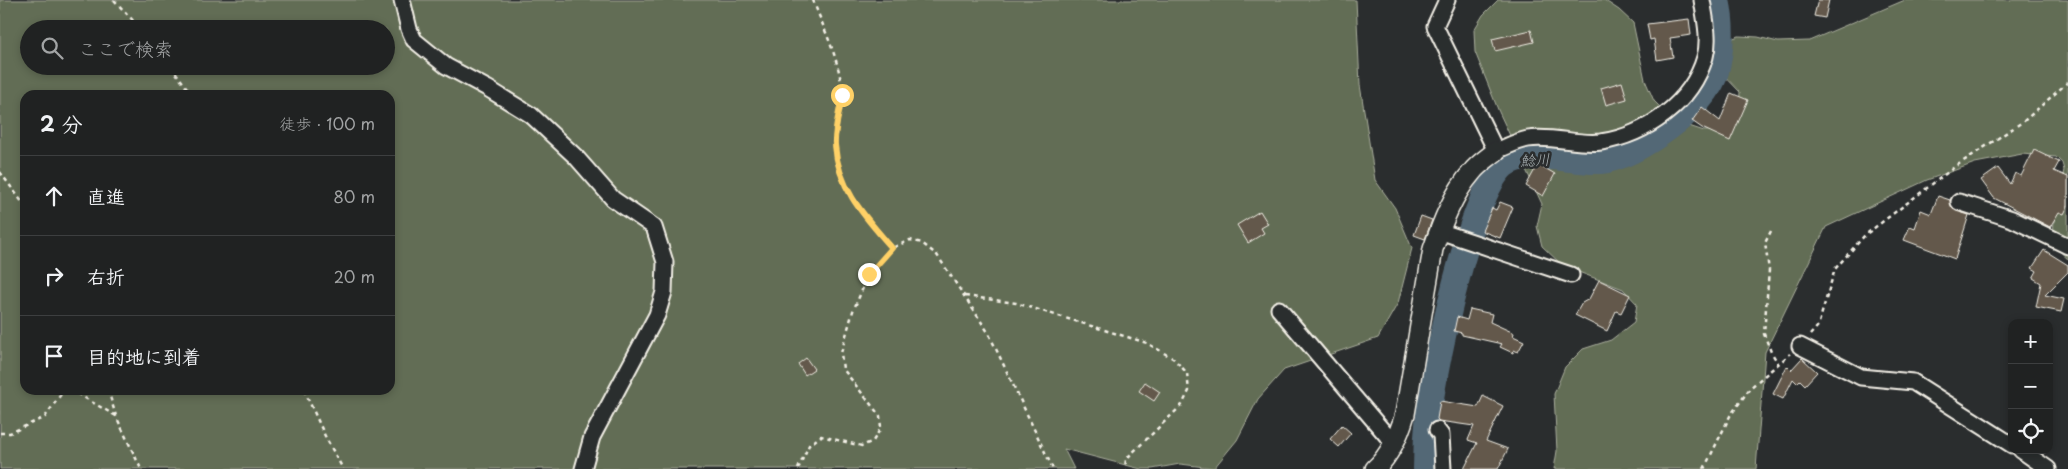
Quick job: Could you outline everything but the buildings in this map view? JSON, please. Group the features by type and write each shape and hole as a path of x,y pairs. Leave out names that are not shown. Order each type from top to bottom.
{"street":[{"path":"402,0 409,29 414,40 446,66 531,115 576,157 613,199 654,227 665,262 664,292 657,315 592,437 583,469"},
{"path":"1446,0 1435,26 1496,151"},
{"path":"1375,469 1383,462 1394,444 1405,414 1432,249 1454,197 1472,171 1496,151 1528,139 1598,142 1626,136 1668,112 1686,95 1698,74 1705,56 1707,33 1702,0"},
{"path":"1959,202 2012,219 2068,246"},
{"path":"1439,231 1571,275"},
{"path":"1280,309 1394,444"},
{"path":"1800,346 1861,377 1913,382 2008,441"},
{"path":"1436,430 1441,435 1443,469"},
{"path":"2027,454 2048,469"}],"path":[{"path":"114,0 133,20"},
{"path":"813,0 837,65 842,95 835,143 839,171 856,206 892,248"},
{"path":"178,75 188,90"},
{"path":"1704,469 1730,416 1750,388 1800,346 1818,326 1835,269 1865,235 1956,166 2024,121 2068,82"},
{"path":"0,172 20,199"},
{"path":"1771,231 1765,243 1769,270 1764,334 1771,352 1778,363"},
{"path":"798,469 809,445 821,436 862,446 873,441 881,428 880,416 842,369 841,352 853,311 869,274 892,248 910,240 922,243 936,254 988,332 1053,469"},
{"path":"964,296 1016,303 1147,343 1174,359 1187,373 1189,391 1182,405 1126,458 1125,469"},
{"path":"0,433 10,433 45,417 60,395"},
{"path":"80,395 116,416"},
{"path":"110,395 116,416 141,469"},
{"path":"306,395 343,469"}],"green space":[{"path":"0,0 1356,0 1360,85 1375,180 1395,208 1412,248 1398,303 1378,338 1284,370 1258,399 1237,440 1214,468 1180,464 1141,469 1064,449 1074,469 0,469"},
{"path":"1498,0 1604,0 1633,23 1645,80 1654,101 1674,121 1704,131 1726,130 1739,112 1740,92 1716,67 1725,41 1739,36 1758,37 1778,42 1809,41 1905,0 2068,0 2068,259 2058,248 2054,232 2056,205 2064,170 2062,163 2056,157 2022,154 1975,163 1927,180 1826,227 1765,352 1756,469 1554,469 1557,451 1554,394 1565,367 1583,349 1611,340 1634,322 1637,304 1623,289 1563,266 1542,246 1537,226 1542,204 1499,112 1475,52 1474,30 1483,15"}],"waterway":[{"name":"鯰川","path":"1426,469 1429,412 1446,321 1467,243 1491,182 1504,165 1514,160 1537,156 1601,161 1632,151 1668,128 1699,99 1710,85 1716,71 1721,36 1717,0"}],"route":[{"path":"842,95 835,143 839,171 856,206 892,248 869,274"}]}
